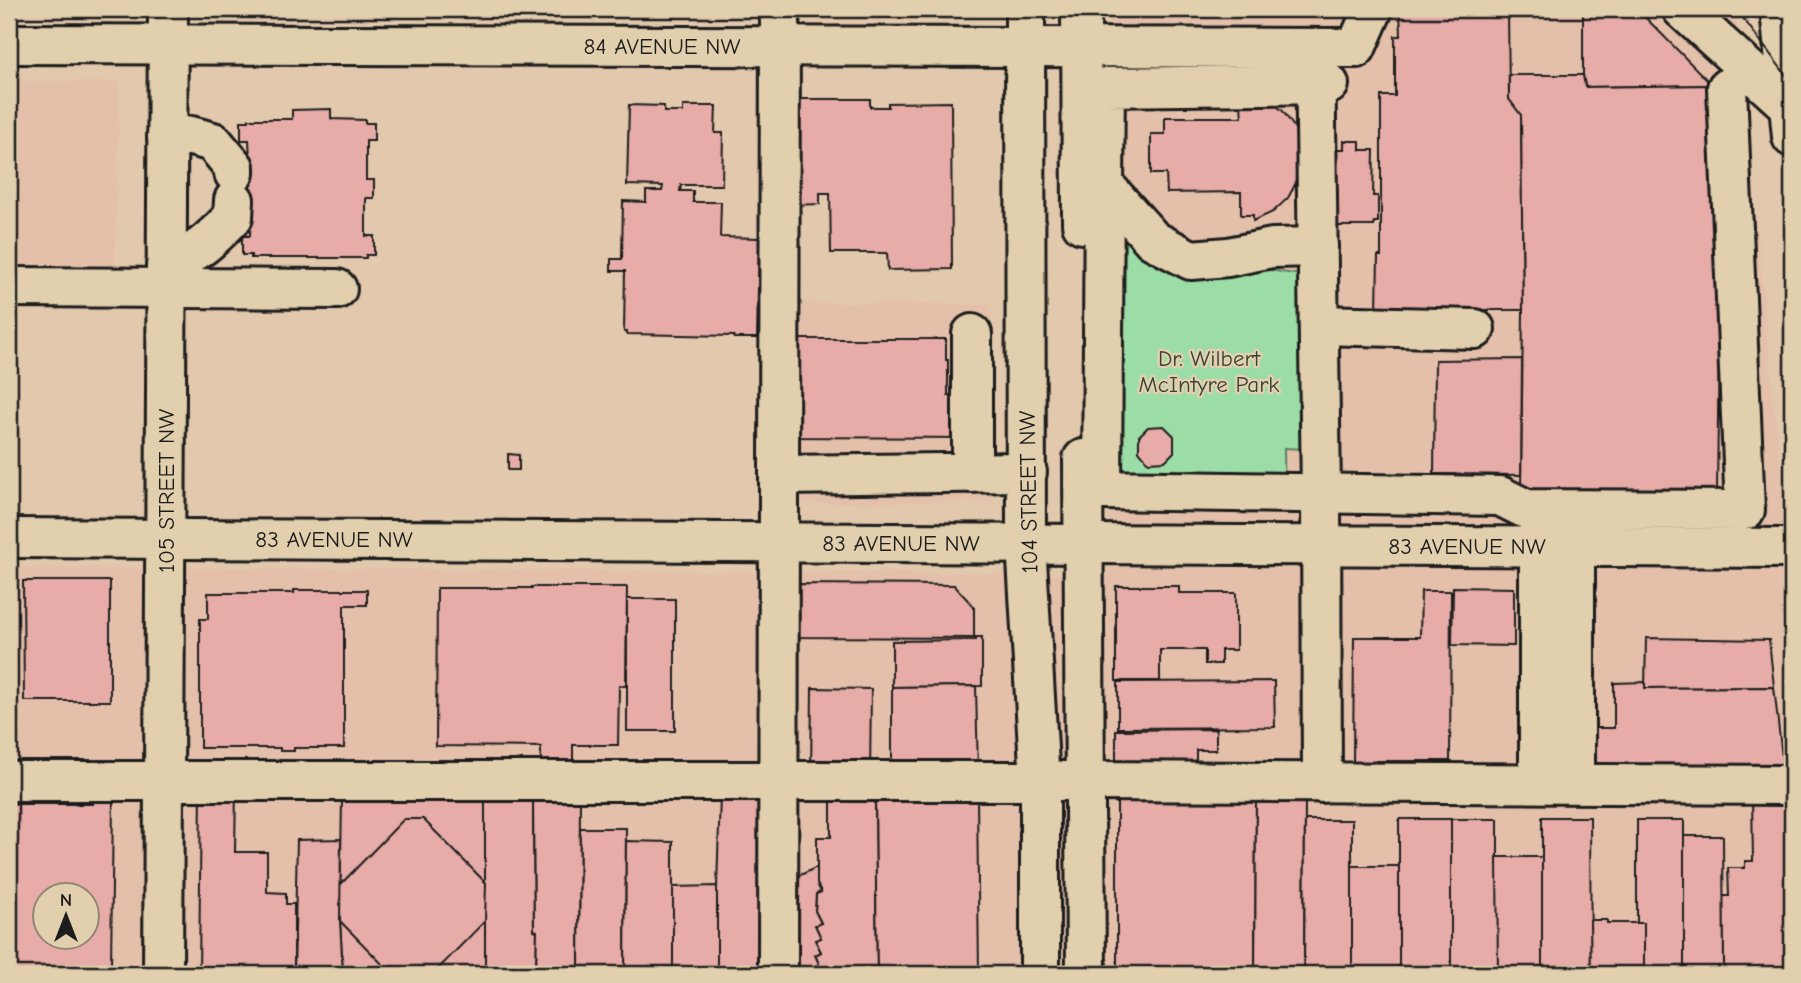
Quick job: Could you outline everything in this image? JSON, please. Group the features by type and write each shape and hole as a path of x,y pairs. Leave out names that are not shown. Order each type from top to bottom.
{"street":[{"path":"778,974 780,9"},
{"name":"104 STREET NW","path":"1026,9 1026,543 1040,782 1040,974"},
{"path":"1081,9 1086,974"},
{"path":"1373,9 1356,48 1320,72 1105,87 1102,490 1500,496 1526,509 1745,510 1727,88"},
{"path":"1682,9 1791,122"},
{"path":"1780,9 1791,122"},
{"name":"84 AVENUE NW","path":"9,44 168,26 780,47 1081,47 1320,72"},
{"name":"105 STREET NW","path":"163,974 168,26"},
{"path":"1320,72 1318,247 1322,783"},
{"path":"167,136 191,136 213,142 234,167 233,217 210,242 190,255 167,277"},
{"path":"1104,185 1153,240 1191,260 1228,257 1272,247 1318,247"},
{"path":"9,287 167,277 337,289"},
{"path":"1319,325 1475,329"},
{"path":"972,334 972,473"},
{"path":"779,475 1027,472"},
{"path":"1539,509 1557,547 1557,783"},
{"name":"83 AVENUE NW","path":"9,538 1792,548"},
{"path":"9,781 1085,781 1792,785"}],"shaded area":[{"path":"1111,9 1735,9 1792,583 1792,974 9,974 9,567 1108,574"},
{"path":"9,81 120,82 114,279 9,278"},
{"path":"768,303 990,304 993,501 766,504"}],"green space":[{"name":"Dr. Wilbert McIntyre Park","path":"1130,231 1147,255 1164,269 1193,276 1257,268 1306,276 1305,449 1284,448 1285,510 1113,506 1112,243"}],"building":[{"path":"1400,9 1508,9 1509,99 1521,115 1523,310 1377,310 1378,256 1381,256 1381,96 1395,96 1395,36 1401,36"},
{"path":"1583,9 1637,9 1712,85 1585,87"},
{"path":"1509,75 1583,75 1585,87 1712,85 1722,98 1717,493 1521,492 1521,115 1509,99"},
{"path":"1264,98 1282,110 1299,137 1298,179 1288,198 1273,212 1253,221 1253,215 1241,215 1241,192 1167,193 1166,174 1151,174 1151,134 1165,134 1165,117 1242,117 1241,106 1264,106"},
{"path":"790,99 870,99 870,107 888,107 888,103 951,102 952,269 888,270 887,253 831,253 830,193 820,193 820,204 791,205"},
{"path":"629,105 664,106 664,112 683,112 683,106 716,106 715,133 723,133 722,185 681,185 680,191 693,191 693,202 721,202 720,237 759,238 757,338 624,332 625,271 611,271 611,259 622,259 623,201 646,202 646,191 662,191 663,186 627,185"},
{"path":"331,109 331,119 365,120 365,123 374,123 374,141 366,141 366,180 374,180 374,198 366,198 366,236 374,236 374,255 366,255 366,258 251,258 251,255 242,255 242,236 250,236 251,198 243,179 251,179 249,140 241,140 241,121 292,119 292,110"},
{"path":"1344,141 1360,141 1360,150 1374,150 1373,196 1378,196 1378,222 1374,222 1374,226 1332,226 1332,149 1344,149"},
{"path":"794,339 946,339 948,395 968,395 968,438 783,437"},
{"path":"1522,359 1521,475 1434,474 1435,360"},
{"path":"1164,426 1174,436 1174,452 1165,461 1148,462 1139,451 1139,436 1148,427"},
{"path":"508,454 519,455 519,470 508,470"},
{"path":"23,581 110,581 110,701 24,701"},
{"path":"792,584 954,585 974,607 974,638 792,637"},
{"path":"1116,586 1179,586 1179,593 1236,593 1236,650 1221,650 1221,664 1205,664 1205,650 1160,650 1160,681 1116,681"},
{"path":"627,587 626,686 619,686 618,745 573,745 573,762 541,762 541,747 436,746 437,588"},
{"path":"1453,587 1514,588 1514,646 1452,645"},
{"path":"294,590 367,590 367,605 344,605 344,748 294,748 294,751 280,751 280,748 200,748 200,619 208,619 208,593 294,593"},
{"path":"1421,591 1451,591 1450,761 1376,761 1376,767 1353,766 1354,637 1420,637"},
{"path":"627,599 675,599 675,731 627,731"},
{"path":"976,637 982,637 982,686 892,687 892,641 976,640"},
{"path":"1646,638 1769,640 1774,687 1645,688"},
{"path":"1274,681 1275,727 1118,728 1118,682"},
{"path":"1645,682 1645,688 1774,687 1783,766 1704,765 1704,774 1589,773 1590,728 1614,728 1614,683"},
{"path":"976,686 978,773 892,772 892,687"},
{"path":"812,688 871,689 870,778 811,777"},
{"path":"1216,729 1216,750 1196,750 1196,778 1116,778 1116,730"},
{"path":"201,788 236,788 235,852 267,852 267,892 286,893 286,904 294,904 294,974 199,974"},
{"path":"831,793 875,793 877,974 817,974 813,967 819,964 815,955 821,952 815,940 821,938 815,925 821,923 815,911 816,894 821,892 817,884 817,837 831,837"},
{"path":"875,793 977,795 979,974 877,974"},
{"path":"720,796 763,796 767,974 717,974"},
{"path":"1752,796 1792,796 1792,974 1724,974 1723,896 1729,896 1728,868 1745,868 1745,861 1753,861"},
{"path":"342,798 485,800 485,974 343,974 340,921"},
{"path":"533,799 536,974 485,974 485,800"},
{"path":"533,799 580,800 579,974 536,974"},
{"path":"93,800 113,800 111,968 104,974 9,974 9,804 93,804"},
{"path":"1117,802 1256,802 1255,974 1117,974"},
{"path":"1256,802 1305,802 1304,974 1255,974"},
{"path":"1542,817 1590,817 1591,974 1542,974"},
{"path":"404,819 423,819 486,883 485,921 433,974 392,974 340,921 340,885"},
{"path":"1399,819 1451,819 1451,974 1399,974"},
{"path":"1451,819 1498,819 1498,974 1451,974"},
{"path":"1305,820 1352,820 1352,974 1304,974"},
{"path":"1637,820 1684,820 1684,974 1644,974 1644,923 1637,923"},
{"path":"580,828 626,828 625,974 579,974"},
{"path":"1684,836 1723,836 1724,974 1684,974"},
{"path":"341,839 340,921 343,974 294,974 297,840"},
{"path":"626,841 673,842 673,974 625,974"},
{"path":"1497,857 1542,857 1542,974 1498,974"},
{"path":"1352,866 1399,866 1399,974 1352,974"},
{"path":"817,867 817,884 821,892 816,894 815,911 821,923 815,925 821,938 815,940 821,952 815,955 819,964 813,967 817,974 791,974 792,879"},
{"path":"717,886 717,974 673,974 673,887"},
{"path":"1590,920 1644,923 1644,974 1591,974"}],"tram line":[{"path":"1736,9 1792,83"}]}
